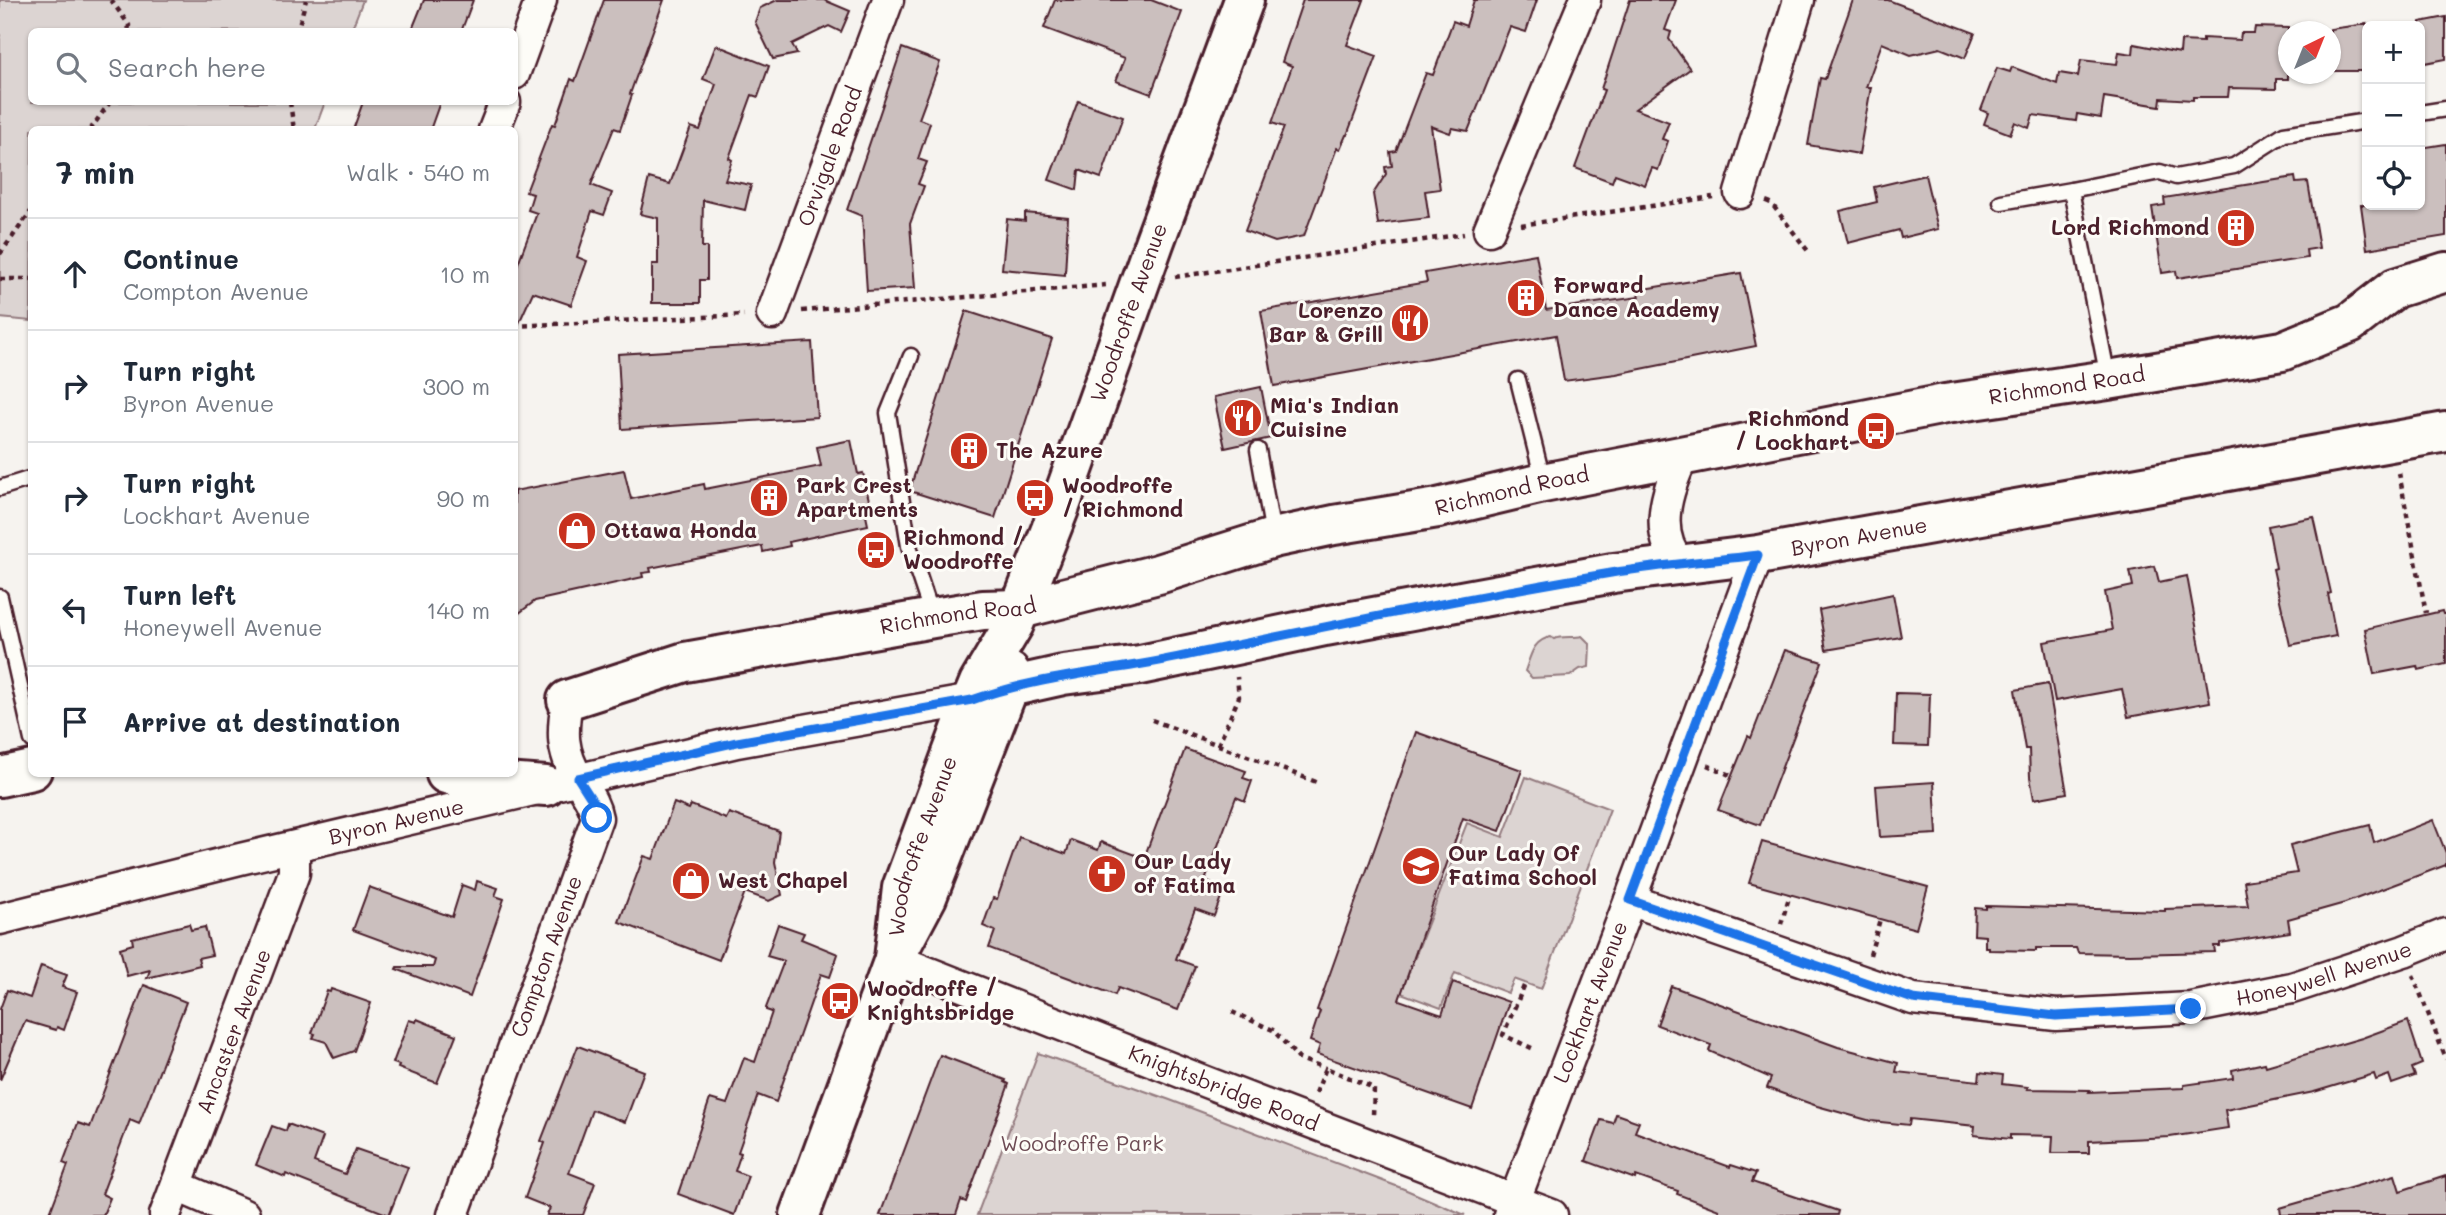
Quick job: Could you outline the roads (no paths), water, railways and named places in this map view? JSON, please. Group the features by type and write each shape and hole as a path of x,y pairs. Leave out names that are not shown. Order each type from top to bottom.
{"main road":[{"name":"Woodroffe Avenue","path":"800,1215 894,958 927,897 986,690 1017,616 1244,0"},
{"name":"Richmond Road","path":"567,700 685,662 983,610 1017,616 1273,538 1438,508 1544,483 1945,404 2282,351 2350,323 2395,288 2446,272"},
{"name":"Byron Avenue","path":"986,690 1063,675 1140,665 1613,573 1758,555 2446,432"},
{"path":"0,777 28,771"},
{"path":"459,777 477,781 562,782"}],"street":[{"path":"518,63 541,0"},
{"name":"Orvigale Road","path":"772,314 888,0"},
{"path":"1489,230 1585,0"},
{"path":"1740,192 1798,0"},
{"path":"496,126 504,105"},
{"path":"1681,565 1672,555 1664,528 1665,502 1683,456"},
{"name":"Lockhart Avenue","path":"1511,1208 1630,900 1758,555"},
{"name":"Byron Avenue","path":"0,919 562,782 986,690"},
{"name":"Compton Avenue","path":"453,1215 597,818 594,803 562,782 562,730 567,700"},
{"name":"Ancaster Avenue","path":"165,1215 294,873 294,848"},
{"name":"Honeywell Avenue","path":"1630,900 1913,999 2056,1016 2191,1009 2292,988 2404,951 2446,934"},
{"name":"Knightsbridge Road","path":"894,958 1511,1208 1552,1215"},
{"path":"177,1186 244,1215"}],"lane":[{"path":"2425,112 2446,109"},
{"path":"2001,202 2160,172 2176,177 2234,166 2284,134 2362,122"},
{"path":"2071,190 2108,380"},
{"path":"911,356 888,413 909,546 933,618"},
{"path":"1518,380 1544,483"},
{"path":"1258,450 1273,538"},
{"path":"0,488 28,479"},
{"path":"0,597 28,722"}],"place":[{"name":"Lord Richmond","path":"2236,228"},
{"name":"Forward Dance Academy","path":"1526,298"},
{"name":"Lorenzo Bar & Grill","path":"1410,323"},
{"name":"Mia's Indian Cuisine","path":"1243,418"},
{"name":"Richmond / Lockhart","path":"1876,431"},
{"name":"The Azure","path":"969,451"},
{"name":"Park Crest Apartments","path":"769,498"},
{"name":"Woodroffe / Richmond","path":"1035,498"},
{"name":"Ottawa Honda","path":"577,531"},
{"name":"Richmond / Woodroffe","path":"876,550"},
{"name":"Our Lady Of Fatima School","path":"1421,866"},
{"name":"Our Lady of Fatima","path":"1107,874"},
{"name":"West Chapel","path":"691,881"},
{"name":"Woodroffe / Knightsbridge","path":"840,1001"}],"park label":[{"name":"Woodroffe Park","path":"1082,1144"}]}
